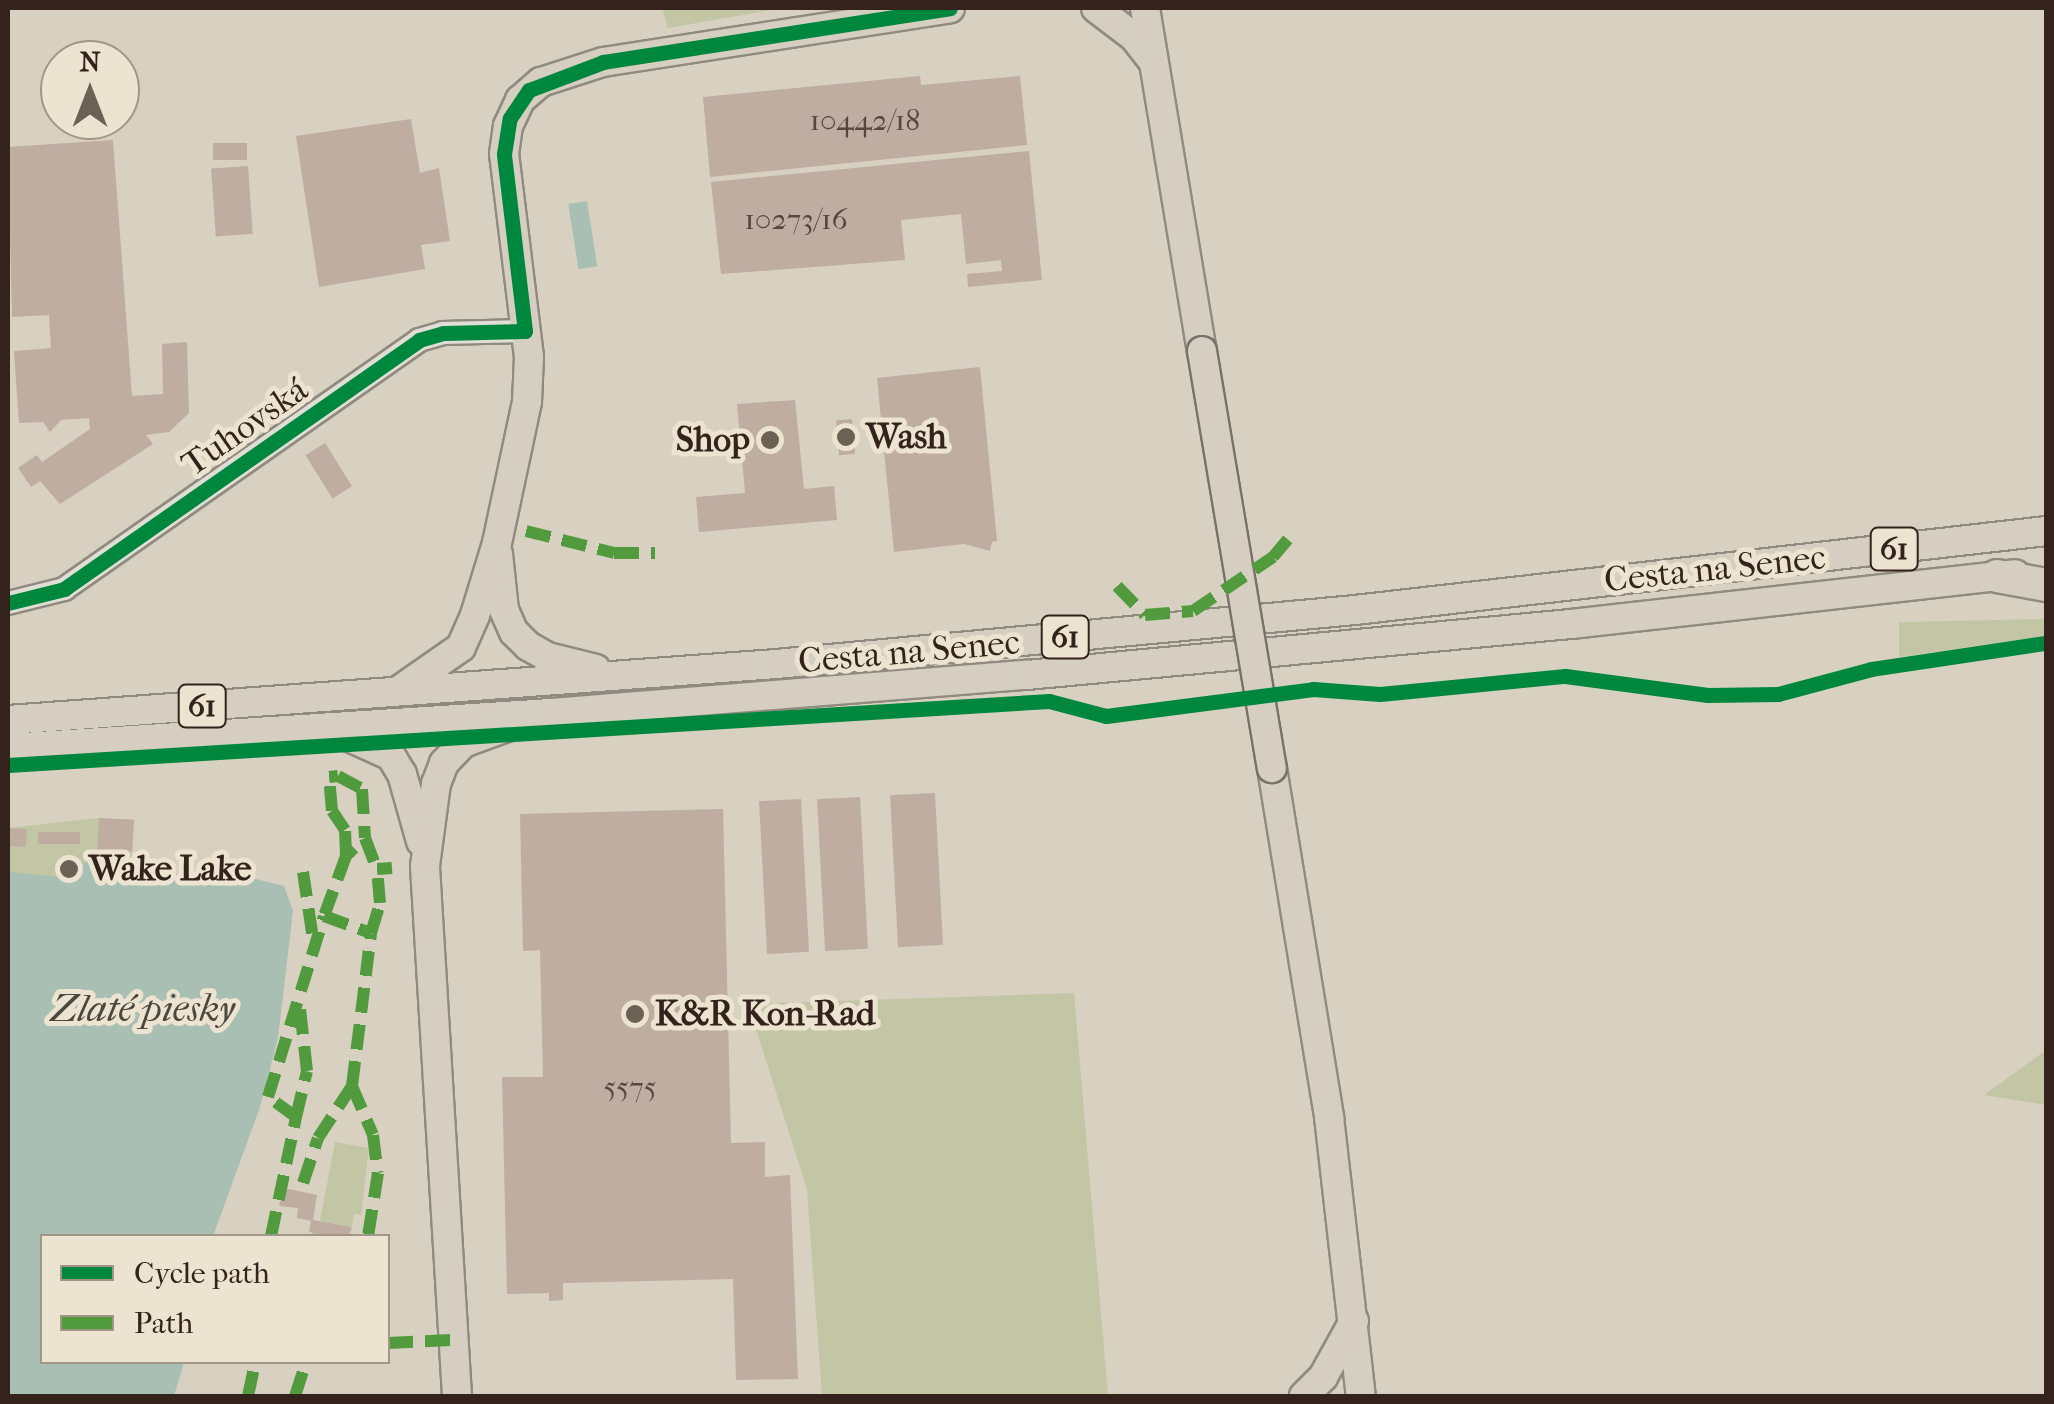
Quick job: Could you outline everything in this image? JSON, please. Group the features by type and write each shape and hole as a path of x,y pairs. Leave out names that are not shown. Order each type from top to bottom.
{"highway":[{"path":"1996,576 2046,585"}],"main road":[{"name":"61","path":"396,693 461,647 498,543 528,402 505,137 513,110 529,90 604,62 950,8"},
{"path":"1096,8 1134,38 1154,62"},
{"path":"1144,8 1326,1097 1362,1396"},
{"name":"Cesta na Senec","path":"8,720 632,675 1355,610 2046,531"},
{"name":"61","path":"498,543 504,610 528,646 569,664 632,675"},
{"name":"Cesta na Senec","path":"8,748 550,713 1308,650 2046,571"},
{"name":"61","path":"425,866 436,784 444,764 463,743 550,713"},
{"name":"61","path":"320,726 391,756 415,812 425,866 456,1396"},
{"path":"1304,1396 1323,1377 1354,1321"}],"street":[{"name":"Tuhovská","path":"8,603 64,589 419,340 443,333 524,331"}],"green space":[{"path":"662,8 782,8 668,28"},
{"path":"2046,619 2046,636 1899,657 1899,622"},
{"name":"Wake Lake","path":"99,818 134,820 129,890 8,887 8,828"},
{"path":"1074,993 1108,1396 822,1396 807,1189 748,1004"},
{"path":"2046,1050 2046,1105 1984,1095"},
{"path":"335,1142 369,1148 361,1215 354,1214 352,1227 320,1221"}],"water":[{"path":"587,201 597,266 579,269 568,204"},
{"name":"Zlaté piesky","path":"94,862 144,872 256,879 284,886 293,911 278,1038 259,1110 214,1234 40,1234 40,1364 183,1364 174,1396 8,1396 8,872 60,877 67,874 71,865"}],"building":[{"path":"920,76 921,85 1020,76 1027,145 710,177 703,97"},
{"path":"411,119 420,173 439,168 450,241 421,245 425,269 319,287 296,136"},
{"path":"113,140 132,396 163,394 162,344 187,342 189,413 169,432 146,435 153,444 60,504 40,481 31,487 18,468 37,455 42,462 90,429 89,418 61,420 50,432 43,422 19,423 14,351 51,348 49,315 12,317 8,147"},
{"path":"213,143 247,143 247,160 213,160"},
{"path":"1029,151 1042,280 968,287 967,274 1002,271 1001,260 966,264 961,214 901,220 905,260 721,274 711,182"},
{"path":"248,166 253,234 216,236 211,169"},
{"path":"980,367 997,541 992,542 990,551 964,544 894,552 877,378"},
{"path":"795,400 804,489 834,486 837,520 699,532 696,497 745,493 737,404"},
{"name":"Wash","path":"852,419 855,454 839,455 836,420"},
{"path":"325,443 352,486 333,498 305,455"},
{"path":"935,793 943,945 898,947 890,795"},
{"path":"860,797 868,949 825,951 817,799"},
{"path":"801,799 809,952 767,954 759,801"},
{"name":"K&R Kon-Rad","path":"723,809 731,1143 765,1142 765,1177 790,1175 798,1379 736,1380 733,1279 563,1283 563,1300 549,1301 549,1293 507,1294 502,1077 543,1077 540,950 523,951 520,814"},
{"path":"99,818 134,820 132,852 97,850"},
{"path":"8,828 27,829 26,847 8,846"},
{"path":"38,832 80,832 80,844 38,844"},
{"path":"284,1188 317,1195 313,1220 352,1227 350,1234 314,1234 309,1231 311,1221 297,1218 298,1208 279,1206"}],"marked path":[{"path":"526,531 614,553 655,553"},
{"path":"1117,586 1145,615 1193,611 1273,557 1288,539"},
{"path":"346,856 345,830 332,811 329,777 338,776 362,789 365,838 377,869"},
{"path":"354,848 346,856 324,916 371,933"},
{"path":"303,1183 318,1138 352,1086 371,933 380,903 377,869 392,868"},
{"path":"303,872 313,939"},
{"path":"271,1234 296,1117 268,1097 324,916"},
{"path":"296,1117 307,1071 300,1009"},
{"path":"352,1086 373,1135 378,1173 368,1234"},
{"path":"390,1343 451,1340"},
{"path":"248,1396 255,1364"},
{"path":"295,1396 305,1364"}],"cycle path":[{"path":"8,603 64,589 419,340 443,333 525,331 504,154 510,118 529,90 603,62 950,8"},
{"path":"8,765 1049,701 1106,716 1313,689 1380,694 1565,676 1708,695 1778,694 1871,669 2046,643"}],"place":[{"name":"Wash","path":"846,437"},
{"name":"Shop","path":"770,440"},
{"name":"Wake Lake","path":"69,869"},
{"name":"K&R Kon-Rad","path":"635,1014"}]}
